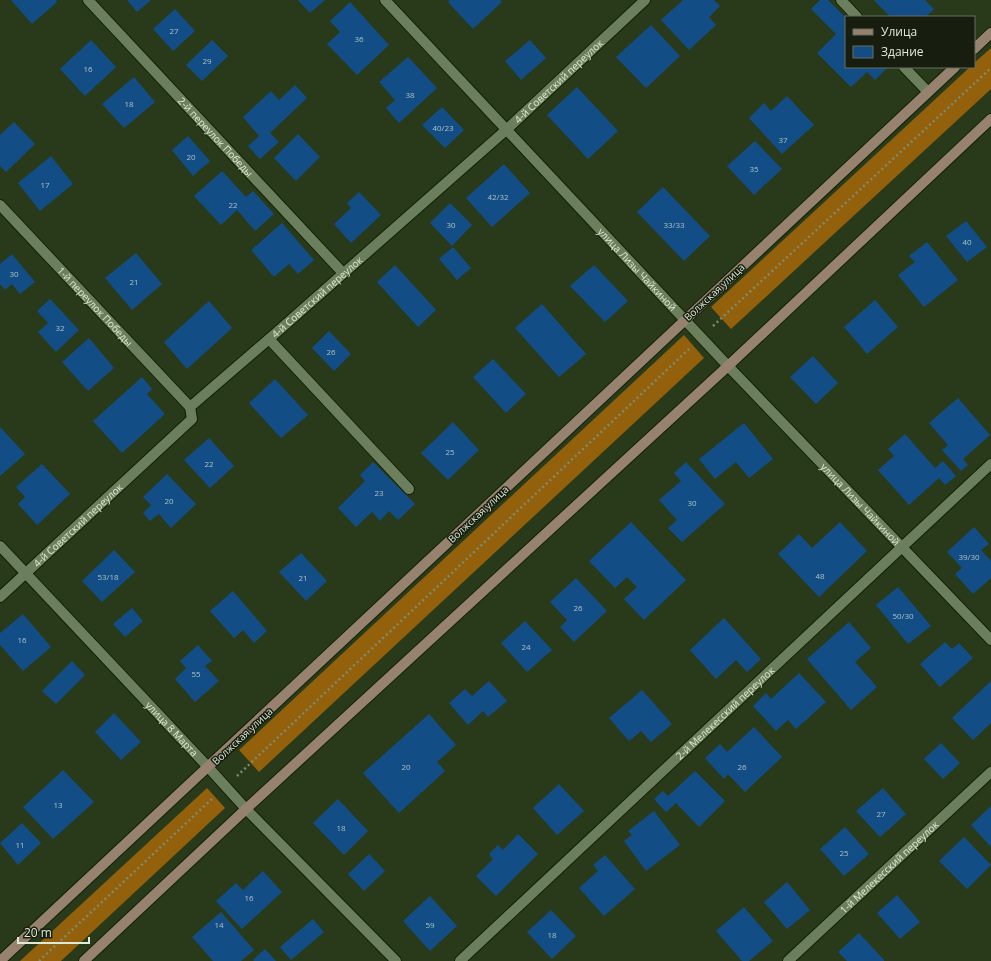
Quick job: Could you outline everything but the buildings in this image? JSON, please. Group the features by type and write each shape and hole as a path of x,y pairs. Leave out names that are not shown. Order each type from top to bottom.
{"main road":[{"path":"975,48 991,33"},
{"name":"Волжская улица","path":"0,961 208,768 954,68"},
{"path":"84,961 246,809 728,366 991,119"}],"street":[{"name":"2-й переулок Победы","path":"88,0 343,273"},
{"name":"улица Лизы Чайкиной","path":"385,0 684,320 991,640"},
{"name":"4-й Советский переулок","path":"0,598 192,419 190,407 506,130 645,0"},
{"path":"841,0 856,16"},
{"path":"905,68 928,92"},
{"name":"1-й переулок Победы","path":"0,205 190,407"},
{"path":"269,339 409,488"},
{"name":"2-й Мелекесский переулок","path":"460,961 991,464"},
{"name":"улица 8 Марта","path":"0,546 246,809 396,961"},
{"name":"1-й Мелекесский переулок","path":"788,961 991,772"}],"path":[{"path":"39,961 701,337 991,68"}],"shaded area":[{"path":"991,48 991,89 731,329 711,307 969,68 975,68 975,62"},
{"path":"684,335 704,358 259,772 239,750"},
{"path":"207,788 225,808 61,961 20,961"}]}
